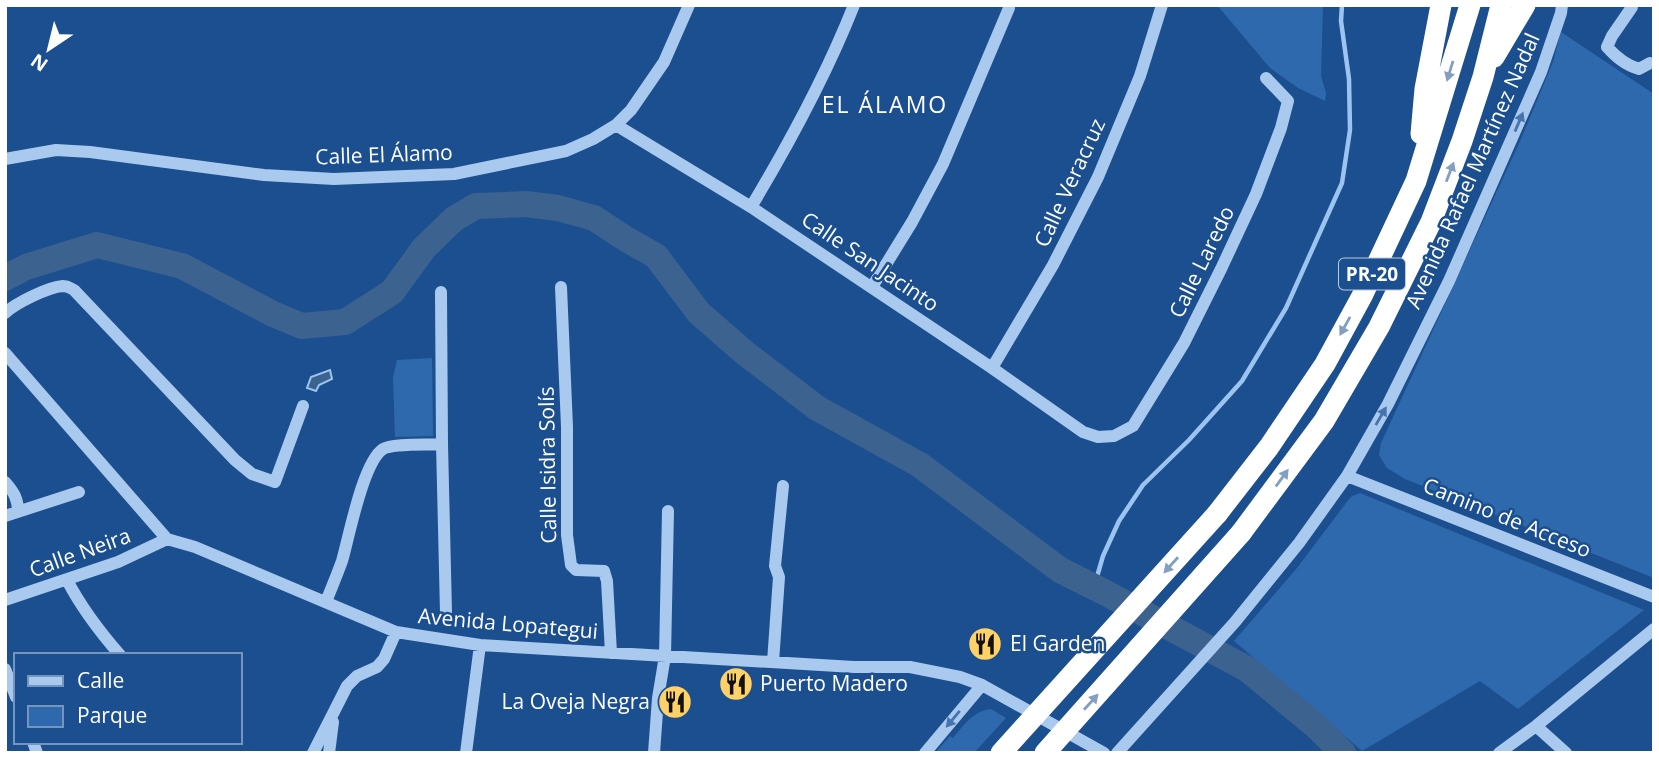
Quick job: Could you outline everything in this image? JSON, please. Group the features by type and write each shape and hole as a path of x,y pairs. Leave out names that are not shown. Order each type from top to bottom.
{"highway":[{"path":"1416,181 1425,89 1441,5"},
{"name":"PR-20","path":"1001,753 1216,514 1269,447 1325,363 1362,296 1416,181 1470,5"},
{"name":"PR-20","path":"1045,753 1241,533 1324,421 1379,327 1431,222 1483,77 1501,5"},
{"path":"1483,77 1524,7"}],"street":[{"name":"Calle El Álamo","path":"5,159 56,150 264,175 334,178 454,174 566,151 616,125 631,110 664,62 689,5"},
{"path":"751,207 816,91 854,5"},
{"name":"Calle Veracruz","path":"992,368 1053,265 1098,177 1140,76 1162,5"},
{"name":"Avenida Rafael Martínez Nadal","path":"1117,753 1235,622 1299,543 1347,475 1388,404 1449,281 1541,72 1562,5"},
{"path":"1632,7 1607,47 1629,66 1639,69 1650,63"},
{"path":"872,287 912,222 943,164 1009,8"},
{"name":"Calle Laredo","path":"1098,437 1114,436 1133,426 1184,343 1256,194 1281,128 1288,101 1266,78"},
{"name":"Calle San Jacinto","path":"616,125 751,207 1083,432 1098,437"},
{"path":"5,313 35,295 63,286 74,290 236,460 252,474 275,482 303,406"},
{"name":"Calle Isidra Solís","path":"562,287 567,427 567,535 570,565 576,570 604,571 607,581 611,653"},
{"path":"441,292 446,612"},
{"path":"5,353 167,540"},
{"path":"326,602 341,564 368,470 377,454 391,445 442,444"},
{"name":"Camino de Acceso","path":"1347,475 1654,597"},
{"path":"5,482 14,491 18,512"},
{"path":"773,662 779,577 775,566 783,486"},
{"path":"5,516 79,492"},
{"path":"653,753 665,656 668,511"},
{"name":"Avenida Lopategui","path":"167,540 195,547 396,632 480,645 854,667 910,667 945,673 982,685 1104,753"},
{"name":"Calle Neira","path":"5,600 118,562 167,540"},
{"path":"67,580 93,623 118,653"},
{"path":"1499,753 1654,629"},
{"path":"313,753 347,686 356,676 377,667 384,659 396,632"},
{"path":"466,753 480,645"},
{"path":"5,669 14,692"},
{"path":"925,753 982,685"},
{"path":"329,753 334,711"},
{"path":"1536,726 1566,753"}],"green space":[{"path":"1217,5 1323,5 1321,76 1326,93 1325,101 1298,88 1270,68"},
{"path":"1561,32 1654,94 1654,578 1405,479 1387,468 1379,455 1381,443 1521,139 1553,62"},
{"path":"432,358 433,436 395,437 393,377 397,360"},
{"path":"1360,493 1644,610 1518,709 1480,681 1362,751 1234,641 1297,568 1349,499"},
{"path":"991,709 1006,718 974,753 935,753 974,716"}],"shaded area":[{"path":"330,370 332,379 319,385 316,391 307,388 311,377"}],"waterway":[{"path":"1094,587 1103,556 1119,521 1143,485 1189,440 1242,381 1286,308 1342,183 1350,130 1349,79 1341,21 1342,5"},
{"path":"5,278 26,267 97,245 182,266 273,314 302,326 345,322 392,292 424,248 454,219 476,206 526,204 558,208 594,218 656,256 699,313 745,353 817,408 920,465 1060,570 1247,669 1317,727 1343,753"}],"place":[{"name":"El Garden","path":"985,644"},
{"name":"Puerto Madero","path":"736,684"},
{"name":"La Oveja Negra","path":"675,702"}],"district":[{"name":"EL ÁLAMO","path":"885,105"}]}
